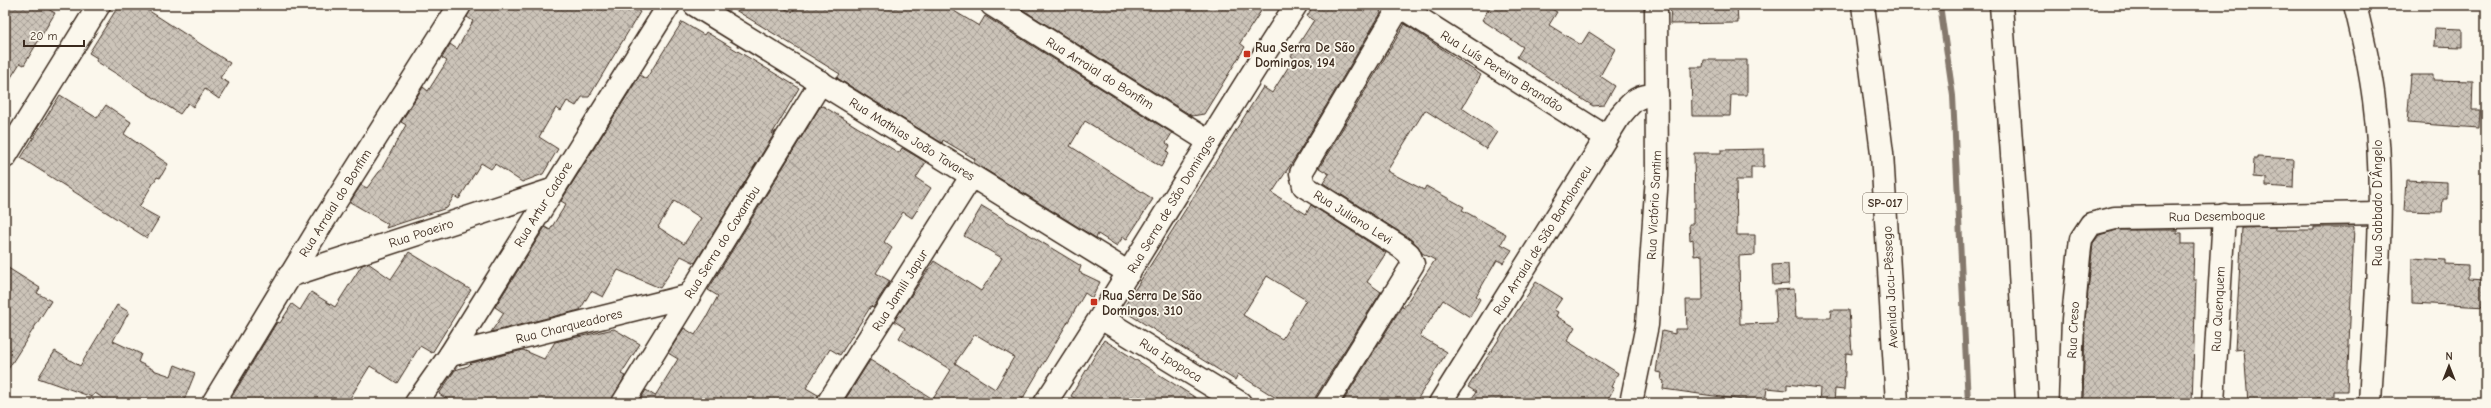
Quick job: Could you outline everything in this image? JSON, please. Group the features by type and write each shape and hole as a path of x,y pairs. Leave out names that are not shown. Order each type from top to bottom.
{"main road":[{"path":"5,157 99,5"},
{"name":"Rua Arraial do Bonfim","path":"213,403 289,276 460,5"},
{"name":"Rua Artur Cadore","path":"416,403 450,355 669,5"},
{"name":"Rua Mathias João Tavares","path":"695,5 1129,273"},
{"name":"Rua Arraial do Bonfim","path":"992,5 1208,141"},
{"name":"Rua Serra de São Domingos","path":"1045,403 1102,318 1208,141 1295,5"},
{"name":"Rua Victório Santim","path":"1631,403 1647,326 1657,176 1656,5"},
{"name":"Avenida Jacu-Pêssego","path":"1863,5 1882,153 1897,403"},
{"path":"2001,5 2018,228 2027,403"},
{"name":"Rua Sabbado D'Ângelo","path":"2355,5 2375,101 2380,212 2370,403"},
{"name":"Rua Luís Pereira Brandão","path":"1399,6 1606,137"},
{"name":"Rua Juliano Levi","path":"1327,403 1413,264 1409,254 1402,248 1304,186 1301,173 1399,6"},
{"name":"Rua Serra do Caxambu","path":"623,403 821,82"},
{"name":"Rua Arraial de São Bartolomeu","path":"1440,403 1606,137 1633,101 1643,95 1657,95"},
{"name":"Rua Jamili Japur","path":"828,403 971,176"},
{"name":"Rua Poaeiro","path":"289,276 552,190"},
{"name":"Rua Desemboque","path":"2079,256 2081,239 2091,224 2103,220 2380,212"},
{"name":"Rua Quenquem","path":"2213,403 2224,216"},
{"name":"Rua Creso","path":"2070,403 2073,319 2079,256"},
{"name":"Rua Charqueadores","path":"450,355 688,296"},
{"name":"Rua Ipopoca","path":"1102,318 1234,401"}],"building":[{"path":"5,5 41,5 55,13 24,65 20,63 5,87"},
{"path":"119,5 140,5 230,63 220,78 229,83 219,99 205,89 193,107 188,103 180,114 96,61 97,58 89,53"},
{"path":"472,5 628,5 640,12 589,97 582,97 576,106 567,101 561,111 556,108 539,137 558,149 543,174 522,182 495,164 491,169 481,163 459,199 454,196 447,208 386,228 388,224 350,202 361,185 367,188 382,168 406,125 401,122 423,87 428,91 447,61 442,58 450,44 457,49 473,21 467,17"},
{"path":"727,5 778,5 792,12 797,5 944,5 979,26 985,16 1172,133 1166,143 1170,146 1167,151 1169,153 1161,167 1085,121 1070,146 1153,199 1127,239 1123,237 1117,246 1098,234 1096,238 973,162 975,159 943,140 942,143 837,78 840,74"},
{"path":"1015,5 1265,5 1240,43 1245,47 1204,114 1192,116"},
{"path":"1314,5 1379,5 1381,13 1297,155 1272,193 1306,214 1311,205 1386,253 1367,282 1381,292 1316,396 1315,403 1284,403 1238,374 1235,380 1122,310 1263,87 1272,93 1294,58 1291,56 1314,20 1307,16","holes":["1267,276 1306,300 1282,339 1243,315"]},
{"path":"1491,5 1544,5 1557,12 1549,25 1581,45 1589,32 1615,49 1600,76 1615,86 1604,105 1593,106 1517,57 1523,47 1482,20"},
{"path":"1671,5 1737,5 1738,23 1670,24"},
{"path":"682,22 704,35 706,32 799,88 772,134 776,131 695,263 681,256 660,288 618,270 603,297 591,291 580,310 491,332 504,313 495,307 545,227 550,230 566,204 561,201 640,75 646,79","holes":["674,201 701,218 684,244 658,227"]},
{"path":"1405,24 1481,75 1462,108 1497,132 1486,149 1425,110 1387,171 1424,190 1426,186 1464,207 1462,210 1506,234 1501,244 1512,250 1503,263 1497,260 1476,296 1480,299 1470,317 1443,300 1420,336 1447,352 1415,403 1342,403 1402,306 1403,308 1435,260 1422,253 1417,245 1409,238 1323,183 1329,174 1319,168"},
{"path":"2435,28 2462,29 2462,47 2434,46"},
{"path":"1704,60 1747,60 1747,95 1731,95 1730,116 1692,116 1691,67 1703,67"},
{"path":"2411,75 2433,75 2433,80 2473,81 2472,110 2480,110 2479,128 2407,123"},
{"path":"60,95 97,118 106,105 131,122 124,134 168,164 160,178 157,177 139,207 159,218 147,238 21,158"},
{"path":"823,106 899,153 902,148 926,162 916,178 931,188 912,218 903,212 884,242 892,248 876,273 890,281 873,308 871,306 840,355 830,349 806,388 818,395 816,403 638,403 646,390 655,396 678,359 668,353 684,328 695,335 706,318 718,296 708,290 820,107"},
{"path":"1764,149 1764,167 1751,167 1751,180 1736,180 1737,235 1755,235 1755,255 1739,256 1740,324 1777,323 1775,290 1794,289 1796,318 1830,318 1831,310 1849,310 1852,354 1846,353 1844,390 1835,389 1834,403 1819,403 1820,388 1787,384 1787,390 1767,388 1765,403 1663,389 1664,381 1661,380 1662,373 1656,372 1662,331 1675,334 1675,329 1687,329 1686,300 1703,300 1702,255 1694,256 1693,239 1690,240 1689,224 1693,224 1693,208 1695,208 1694,153 1721,153 1721,150"},
{"path":"2258,157 2294,159 2293,188 2266,186 2266,178 2253,177 2254,159 2258,159"},
{"path":"2406,180 2447,182 2447,199 2443,199 2442,212 2404,211"},
{"path":"982,206 1081,266 1079,272 1100,282 1092,298 1085,293 1020,403 843,403 870,360 933,399 951,370 899,338 905,328 894,321 934,261 981,291 1002,258 964,236","holes":["975,334 1014,357 995,389 955,363"]},
{"path":"2275,227 2275,230 2314,230 2314,227 2354,227 2347,391 2334,391 2334,398 2317,398 2317,403 2248,403 2244,349 2235,350 2242,228"},
{"path":"2117,230 2177,230 2177,233 2182,233 2182,244 2194,244 2193,279 2196,279 2192,403 2083,403 2085,320 2093,243 2099,235"},
{"path":"409,252 471,290 432,353 420,346 397,383 370,366 347,403 228,403 277,322 280,323 292,304 300,310 311,292 335,307 362,265 368,263 391,279"},
{"path":"2412,258 2446,260 2446,264 2468,265 2468,279 2486,280 2486,307 2412,303"},
{"path":"1788,264 1789,284 1773,285 1772,265"},
{"path":"5,266 40,288 37,293 51,301 5,374"},
{"path":"1536,282 1562,298 1554,310 1558,312 1556,316 1575,327 1567,341 1618,373 1611,387 1614,388 1606,403 1469,403 1476,392 1468,387"},
{"path":"117,305 129,312 113,341 141,354 138,362 156,371 171,376 175,365 195,373 183,403 110,403 95,393 92,397 38,378 55,351 80,366"},
{"path":"614,329 640,344 621,374 625,376 611,403 453,403 439,394 455,370 468,366 471,363 523,350 544,359 555,342"},
{"path":"1104,340 1204,403 1082,403 1071,396"}],"waterway":[{"path":"1940,5 1953,96 1968,403"}],"place":[{"name":"Rua Serra De São Domingos, 194","path":"1247,54"},
{"name":"Rua Serra De São Domingos, 310","path":"1094,302"}]}
